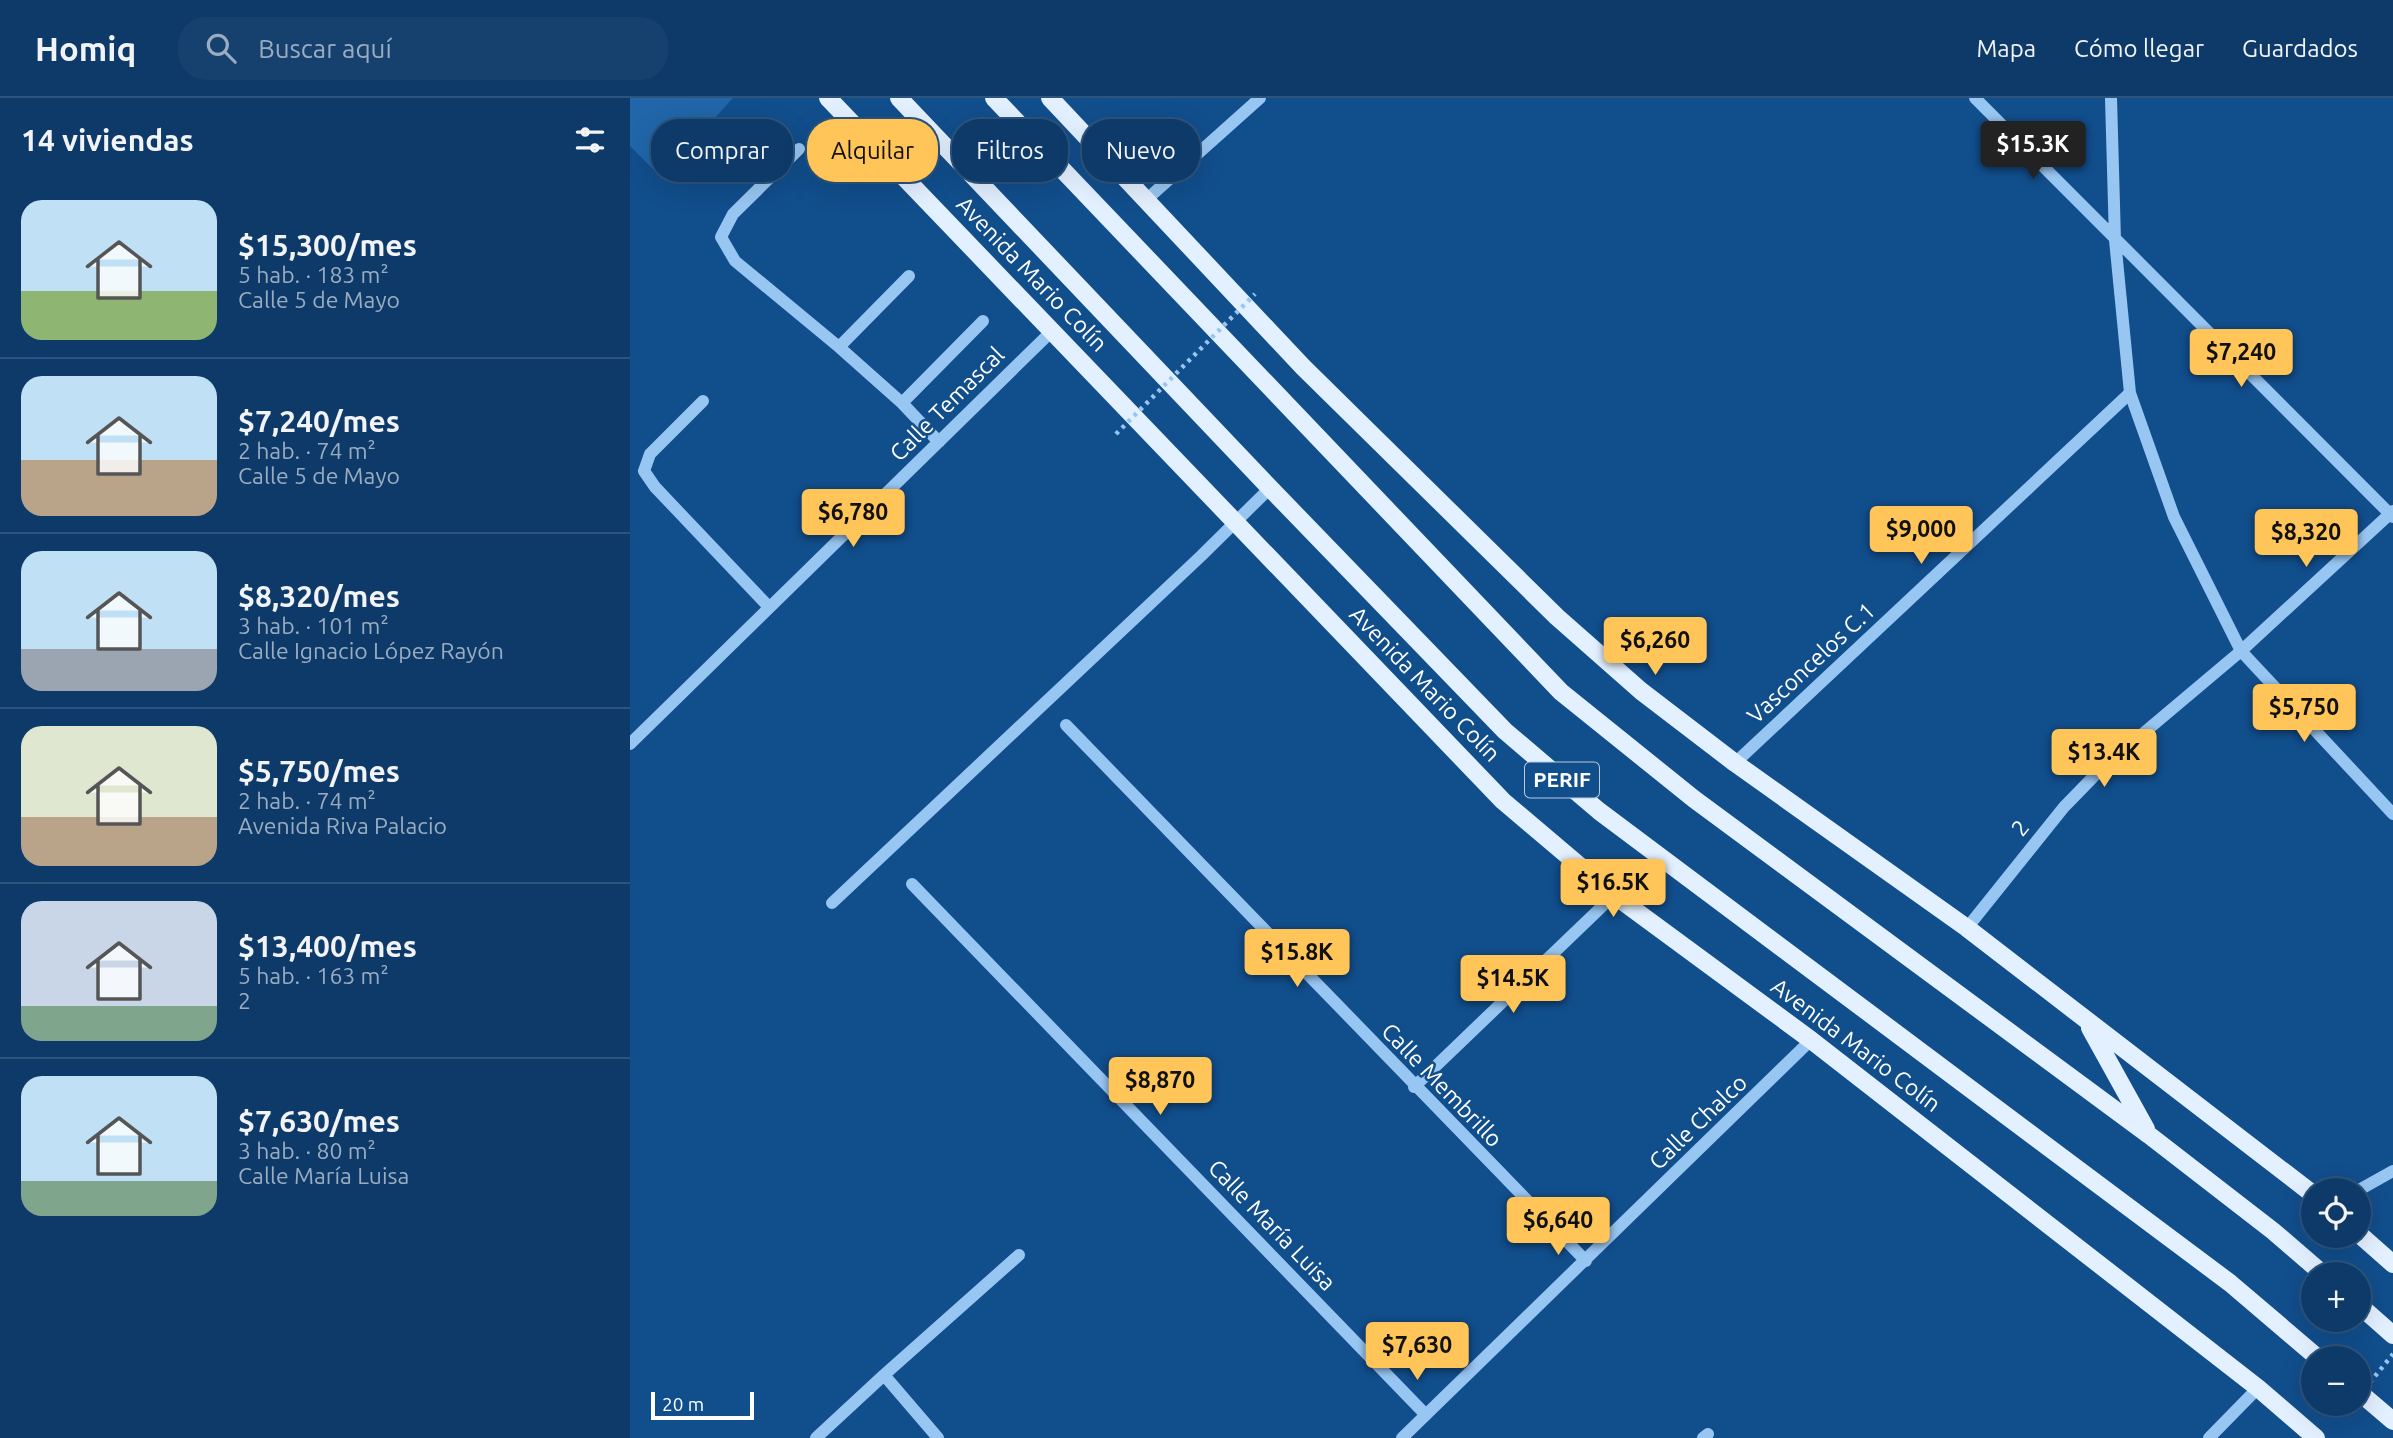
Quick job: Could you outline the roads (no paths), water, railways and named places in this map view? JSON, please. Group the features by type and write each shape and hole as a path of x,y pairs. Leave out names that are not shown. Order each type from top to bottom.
{"main road":[{"name":"Avenida Mario Colín","path":"828,98 1503,801 1614,895 1811,1040 2258,1388 2316,1438"},
{"name":"Avenida Mario Colín","path":"899,98 1505,731 1599,811 2230,1283 2304,1346"},
{"name":"PERIF","path":"994,98 1561,692 1694,799 2149,1135 2309,1262"},
{"path":"1050,98 1303,367 1557,617 1641,691 1735,763 1967,928 2301,1185"},
{"path":"2085,1019 2149,1135"},
{"path":"2371,1245 2393,1264"},
{"path":"2371,1316 2393,1335"},
{"path":"2371,1404 2393,1421"}],"street":[{"path":"1146,200 1260,98"},
{"path":"1975,98 2392,514"},
{"path":"2111,98 2116,240 2130,393 2174,517 2241,650 2393,814"},
{"path":"799,149 733,214 721,237 735,261 839,347 939,442"},
{"path":"839,347 909,276"},
{"path":"902,404 983,321"},
{"name":"Calle Temascal","path":"630,744 1053,330"},
{"name":"Vasconcelos C.1","path":"1735,763 2130,393"},
{"path":"703,401 650,454 644,471 655,487 769,607"},
{"path":"832,903 1270,488"},
{"name":"2","path":"1967,928 2064,807 2102,768 2241,650 2392,514"},
{"name":"Calle Membrillo","path":"1066,725 1414,1087 1586,1261"},
{"name":"Calle María Luisa","path":"912,884 1426,1415"},
{"path":"1414,1087 1614,895"},
{"name":"Calle Chalco","path":"1402,1438 1811,1040"},
{"path":"2371,1183 2393,1171"},
{"path":"816,1438 1019,1255"},
{"path":"884,1375 938,1438"},
{"path":"2209,1438 2258,1388"}]}
